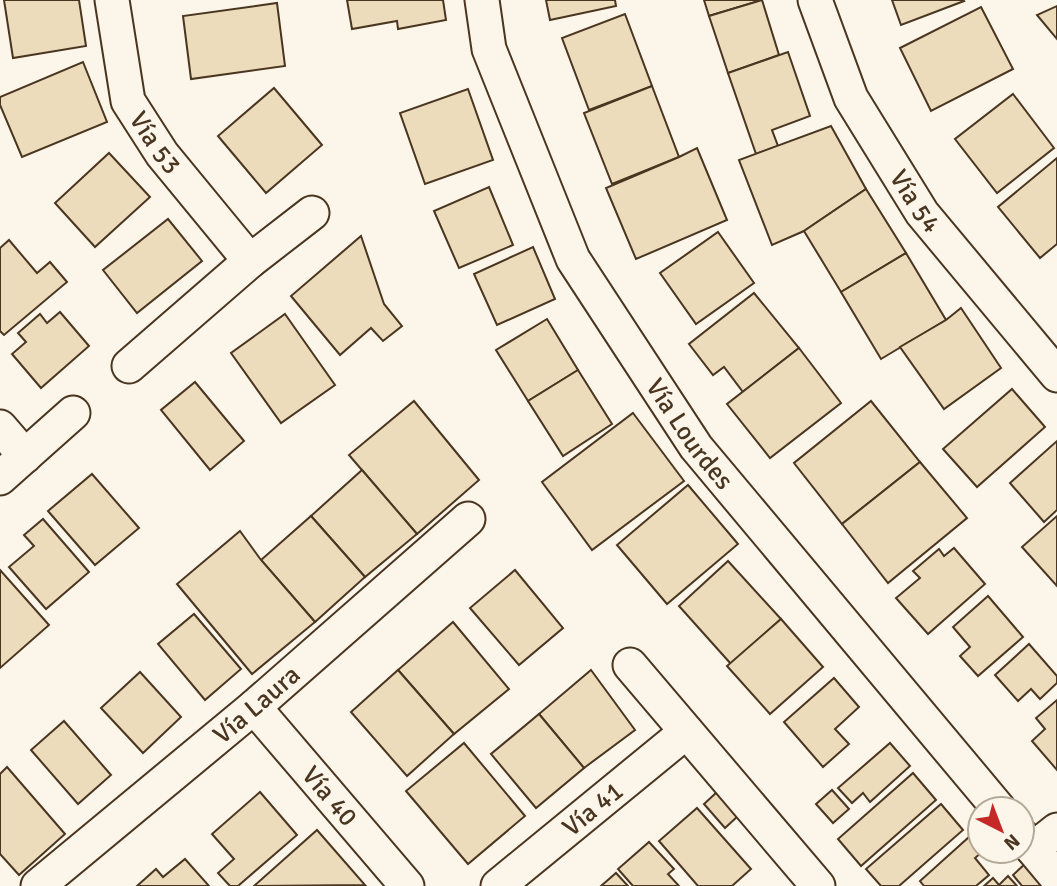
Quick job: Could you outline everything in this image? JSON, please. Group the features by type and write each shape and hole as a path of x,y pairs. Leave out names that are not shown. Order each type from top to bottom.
{"street":[{"name":"Vía 53","path":"112,0 128,102 162,153 250,261"},
{"name":"Vía Lourdes","path":"482,0 489,49 573,259 696,447 987,795"},
{"name":"Vía 54","path":"815,0 851,98 922,213 1057,375"},
{"path":"129,366 250,261 312,213"},
{"path":"0,478 72,413"},
{"path":"0,427 25,456"},
{"name":"Vía Laura","path":"38,886 254,708 468,519"},
{"path":"630,665 818,886"},
{"name":"Vía 40","path":"254,708 407,886"},
{"name":"Vía 41","path":"498,886 686,732"},
{"path":"1037,838 1057,878"}],"building":[{"path":"4,0 79,0 86,46 13,58"},
{"path":"347,0 443,0 446,20 398,29 397,21 352,29"},
{"path":"546,0 615,0 616,6 550,20"},
{"path":"704,0 762,0 709,16"},
{"path":"762,0 779,55 728,73 709,16"},
{"path":"892,0 963,0 964,1 901,25"},
{"path":"277,3 285,66 191,79 183,16"},
{"path":"1057,6 1057,39 1037,15"},
{"path":"981,7 1013,69 931,111 900,48"},
{"path":"625,14 652,86 589,110 562,38"},
{"path":"788,52 810,116 772,130 778,146 756,154 728,73"},
{"path":"83,62 107,122 22,157 0,105 0,97"},
{"path":"652,86 679,157 612,184 584,113"},
{"path":"274,88 322,145 266,193 218,136"},
{"path":"468,89 493,160 425,184 400,113"},
{"path":"1013,94 1054,148 997,193 955,139"},
{"path":"831,126 866,189 804,231 772,245 739,160"},
{"path":"697,148 727,220 636,259 606,188"},
{"path":"109,153 150,197 95,247 55,203"},
{"path":"1057,158 1057,244 1040,258 998,207"},
{"path":"489,187 513,245 459,268 434,211"},
{"path":"866,189 906,253 841,292 804,231"},
{"path":"168,219 202,261 137,313 103,270"},
{"path":"718,232 754,283 696,324 660,273"},
{"path":"361,236 384,304 402,326 383,341 371,328 340,355 291,296"},
{"path":"9,240 37,273 50,262 67,282 4,335 0,331 0,248"},
{"path":"533,247 555,299 497,325 474,274"},
{"path":"906,253 946,320 881,359 841,292"},
{"path":"754,293 799,348 743,392 724,367 713,375 689,344"},
{"path":"961,308 1001,368 944,409 900,347"},
{"path":"60,312 89,346 41,388 12,354 26,342 18,333 40,314 47,323"},
{"path":"285,314 335,385 281,423 231,353"},
{"path":"547,319 578,370 528,401 496,350"},
{"path":"799,348 841,403 770,458 727,404"},
{"path":"578,370 612,424 563,456 528,401"},
{"path":"195,382 244,441 210,470 161,410"},
{"path":"1012,389 1045,427 977,487 943,449"},
{"path":"414,401 479,480 417,534 349,455"},
{"path":"871,401 920,462 842,524 794,463"},
{"path":"633,413 684,481 592,550 542,482"},
{"path":"1057,441 1057,510 1044,522 1010,483"},
{"path":"920,462 967,518 888,583 842,524"},
{"path":"362,470 417,534 365,577 311,516"},
{"path":"92,474 139,528 95,565 48,511"},
{"path":"688,485 738,544 667,604 617,545"},
{"path":"311,516 365,577 315,622 261,560"},
{"path":"1057,516 1057,586 1022,547"},
{"path":"43,519 89,572 46,609 9,567 34,546 24,535"},
{"path":"240,531 261,560 315,622 252,674 177,584"},
{"path":"954,548 985,584 928,634 896,598 920,578 913,571 939,549 944,556"},
{"path":"728,561 781,619 731,664 679,606"},
{"path":"0,570 49,625 0,668"},
{"path":"515,570 563,628 519,665 470,608"},
{"path":"988,596 1023,637 978,676 960,656 970,647 953,627"},
{"path":"194,614 241,669 205,700 158,644"},
{"path":"781,619 823,667 770,714 727,666"},
{"path":"453,622 509,689 454,734 398,670"},
{"path":"1029,644 1057,676 1057,683 1040,699 1031,689 1018,701 995,675"},
{"path":"398,670 454,734 407,776 351,712"},
{"path":"591,670 635,730 584,768 539,714"},
{"path":"140,672 181,717 143,753 101,708"},
{"path":"834,678 859,707 835,729 849,744 823,767 784,722"},
{"path":"1057,700 1057,770 1032,741 1045,729 1036,718"},
{"path":"539,714 584,768 536,808 491,754"},
{"path":"64,721 111,775 78,804 31,750"},
{"path":"464,743 525,816 468,864 406,791"},
{"path":"890,743 910,766 870,802 863,793 852,803 838,788"},
{"path":"7,767 65,834 19,875 0,854 0,774"},
{"path":"913,773 936,800 861,866 838,839"},
{"path":"832,790 849,809 833,823 816,804"},
{"path":"260,792 297,835 238,886 230,886 218,873 234,859 212,834"},
{"path":"717,792 738,816 725,828 704,804"},
{"path":"941,804 963,830 899,886 881,886 866,869"},
{"path":"697,808 751,869 732,886 698,886 659,841"},
{"path":"317,830 365,885 254,886"},
{"path":"966,840 966,865 981,865 989,875 976,886 924,886 920,881"},
{"path":"649,842 674,869 668,874 679,886 633,886 618,869"},
{"path":"185,859 209,886 137,886 156,869 163,877"},
{"path":"1024,865 1028,865 1046,886 1022,886 1013,875"},
{"path":"616,873 628,886 601,886"},
{"path":"1008,876 1017,886 984,886 993,878 999,885"}]}
